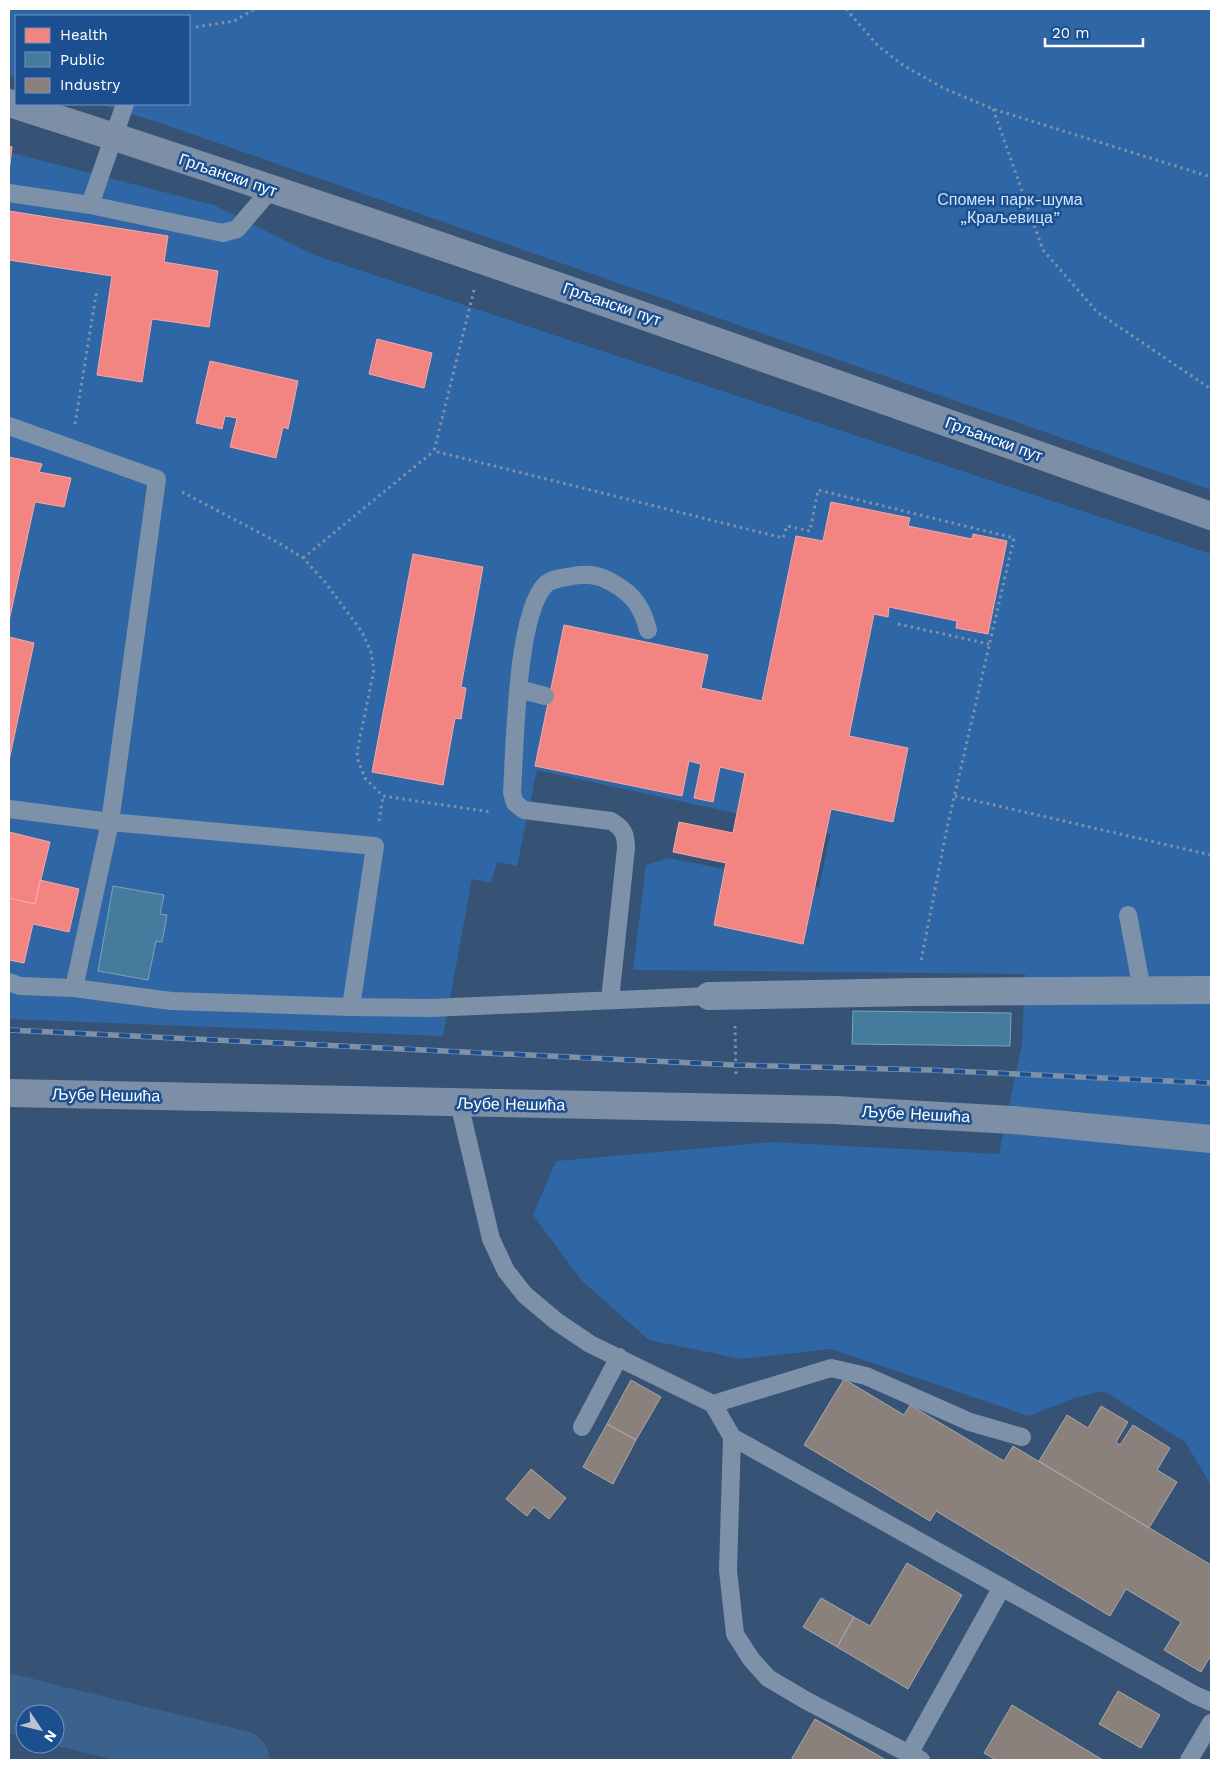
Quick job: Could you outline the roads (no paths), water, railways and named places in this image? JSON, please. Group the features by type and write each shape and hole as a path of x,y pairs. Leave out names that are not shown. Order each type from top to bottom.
{"main road":[{"name":"Грљански пут","path":"15,105 607,302 1211,516"},
{"name":"Љубе Нешића","path":"9,1093 835,1110 1013,1120 1211,1139"},
{"name":"Љубе Нешића","path":"1013,1120 1211,1152"}],"street":[{"path":"722,995 1211,990"}],"lane":[{"path":"90,205 125,105"},
{"path":"9,193 90,205 223,233 237,228 271,190"},
{"path":"9,426 157,479 110,822 74,988"},
{"path":"610,1000 626,835 622,829 611,821 524,810 515,803 512,793 524,636 541,589 548,582 583,574 603,578 622,588 633,597 642,611 648,630"},
{"path":"519,689 545,696"},
{"path":"9,808 110,822 375,846 351,1007"},
{"path":"1128,915 1142,990"},
{"path":"9,982 20,986 74,988 171,1001 351,1007 430,1008 722,995"},
{"path":"459,1103 491,1239 506,1271 525,1295 556,1321 590,1344 713,1404 732,1436 1002,1588 1195,1695 1211,1702"},
{"path":"582,1427 619,1357"},
{"path":"713,1404 831,1368 866,1376 970,1422 1022,1436"},
{"path":"732,1436 728,1570 734,1634 751,1659 768,1678 807,1701 915,1757 1002,1588"},
{"path":"1189,1760 1211,1723"}],"waterway":[{"path":"9,1703 15,1705"},
{"path":"65,1717 240,1760"}],"railway":[{"path":"9,1030 735,1065 929,1070 1211,1083"}],"park label":[{"name":"Спомен парк-шума „Краљевица”","path":"1010,208"}]}
